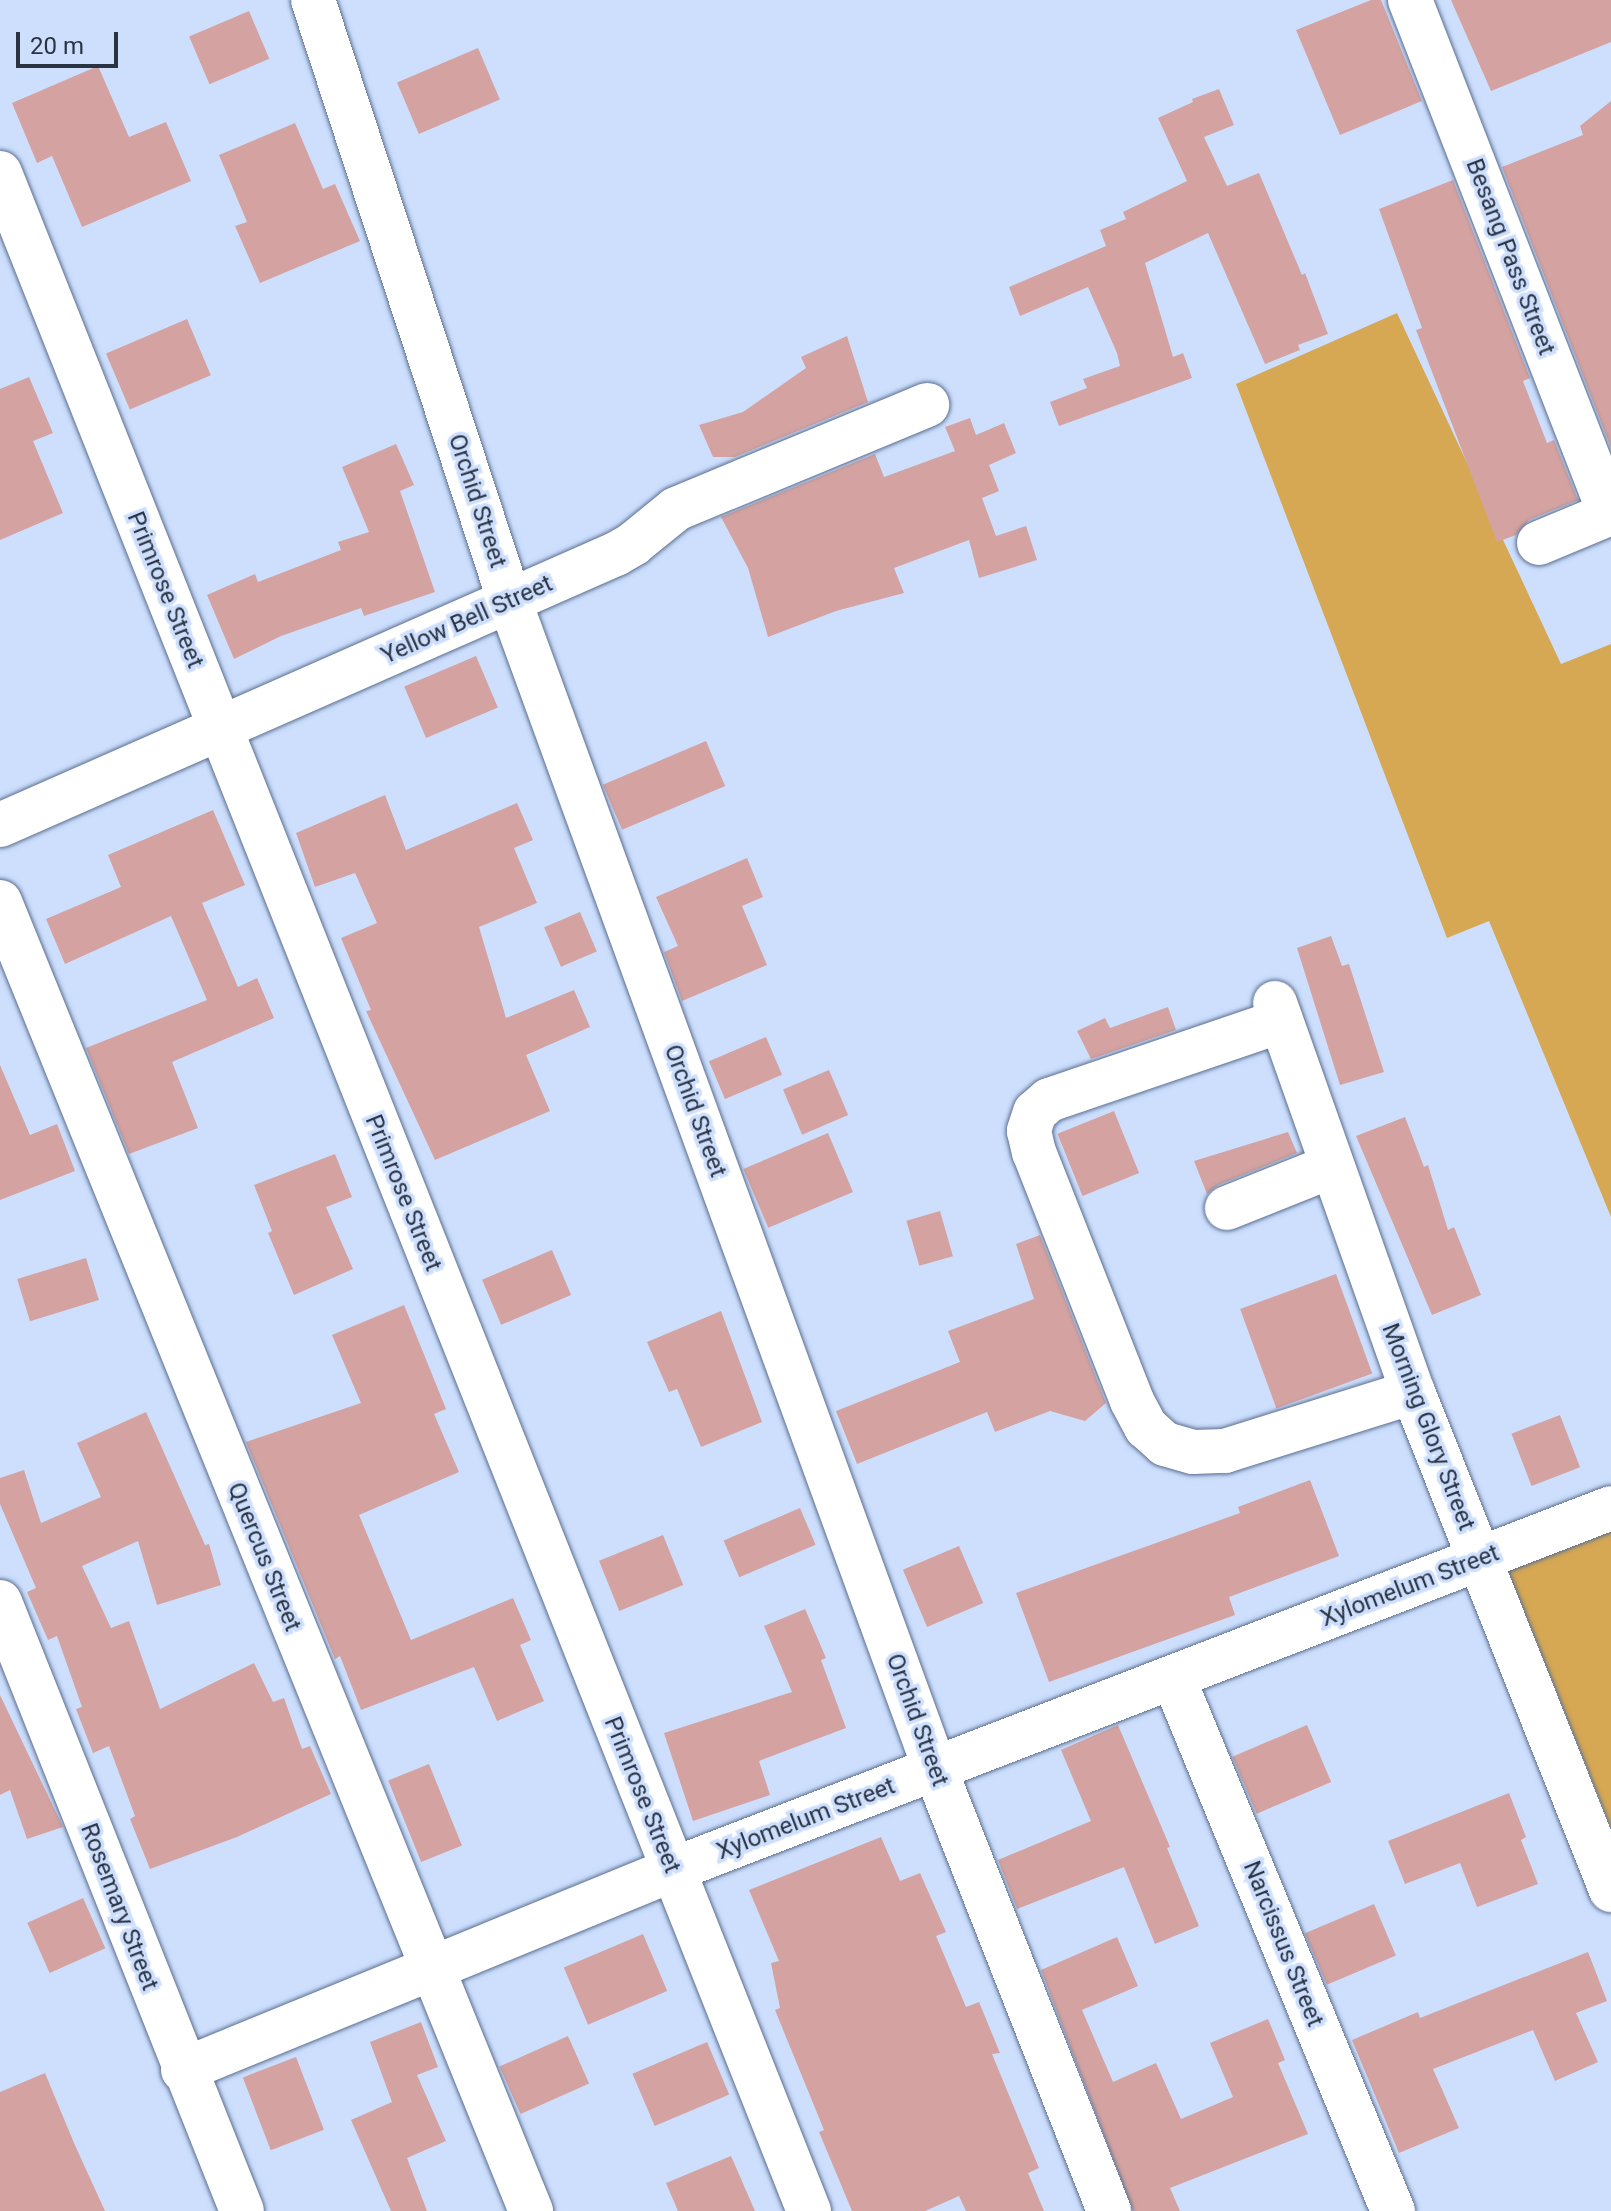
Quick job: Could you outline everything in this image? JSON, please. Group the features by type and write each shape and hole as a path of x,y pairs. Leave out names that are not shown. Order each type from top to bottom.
{"street":[{"name":"Orchid Street","path":"313,0 510,602 935,1769 1109,2211"},
{"name":"Besang Pass Street","path":"1410,0 1610,514"},
{"name":"Primrose Street","path":"0,173 809,2211"},
{"name":"Yellow Bell Street","path":"0,825 510,602 633,544 676,509 927,405"},
{"path":"1539,543 1610,514"},
{"name":"Quercus Street","path":"0,902 430,1969 531,2211"},
{"name":"Morning Glory Street","path":"1413,1392 1225,1451 1193,1452 1165,1444 1146,1427 1132,1401 1034,1152 1029,1131 1035,1112 1049,1100 1278,1012 1413,1392 1611,1890"},
{"path":"1227,1208 1332,1166"},
{"name":"Xylomelum Street","path":"183,2070 672,1870 1611,1508"},
{"name":"Rosemary Street","path":"0,1602 183,2070 242,2211"},
{"name":"Narcissus Street","path":"1173,1677 1393,2211"}],"shaded area":[{"path":"1397,313 1561,664 1611,644 1611,1217 1489,921 1447,938 1236,384"},
{"path":"1611,1529 1611,1828 1508,1571"}],"building":[{"path":"1371,0 1381,0 1422,101 1340,135 1296,30"},
{"path":"1451,0 1611,0 1611,42 1491,91"},
{"path":"249,11 269,59 209,84 189,36"},
{"path":"478,48 500,100 419,134 397,82"},
{"path":"98,66 129,137 166,122 191,181 82,227 52,156 37,163 12,103"},
{"path":"1219,89 1234,125 1204,137 1227,186 1259,173 1302,275 1305,273 1328,334 1298,345 1300,350 1265,364 1208,233 1145,263 1173,357 1183,353 1192,378 1059,426 1050,402 1087,388 1083,379 1120,366 1117,353 1088,287 1020,316 1009,287 1106,246 1100,230 1126,219 1123,212 1187,181 1158,118 1193,102 1192,99"},
{"path":"1611,101 1611,448 1502,167 1583,135 1580,126"},
{"path":"295,123 323,189 335,184 360,241 260,283 235,226 247,222 219,155"},
{"path":"1453,180 1530,378 1523,381 1547,443 1554,440 1578,500 1529,520 1516,535 1497,542 1416,330 1422,328 1379,209"},
{"path":"187,319 211,375 130,410 106,353"},
{"path":"847,336 868,402 735,457 713,457 699,425 743,412 806,368 801,357"},
{"path":"29,377 53,433 33,441 63,513 0,540 0,389"},
{"path":"970,418 976,435 1004,423 1016,453 989,465 999,491 982,498 996,536 1026,526 1037,560 979,578 969,540 894,568 904,593 836,611 768,637 748,568 721,517 875,454 884,477 955,451 945,427"},
{"path":"396,444 414,485 400,491 435,592 364,616 361,608 281,636 234,659 207,595 255,574 258,582 341,550 338,542 369,532 342,467"},
{"path":"476,656 498,708 426,738 404,686"},
{"path":"706,741 725,786 622,830 603,785"},
{"path":"385,795 406,850 517,803 533,840 514,848 537,903 479,927 506,1018 574,990 590,1027 526,1055 550,1111 435,1160 366,1011 371,1010 341,938 377,923 355,873 315,887 296,833"},
{"path":"213,810 245,885 202,903 238,987 257,978 274,1018 172,1062 198,1128 129,1154 86,1048 207,1000 171,916 65,964 46,919 121,887 108,855"},
{"path":"747,858 763,897 742,906 767,965 682,1001 664,952 678,946 656,897"},
{"path":"580,912 597,952 561,967 544,927"},
{"path":"1331,936 1342,966 1349,964 1384,1072 1340,1085 1297,948"},
{"path":"1168,1007 1176,1030 1091,1059 1077,1031 1105,1018 1110,1028"},
{"path":"766,1037 782,1075 725,1099 709,1061"},
{"path":"0,1065 30,1135 57,1124 75,1171 0,1200"},
{"path":"829,1070 848,1115 802,1135 783,1090"},
{"path":"1114,1111 1139,1173 1083,1196 1057,1134"},
{"path":"1405,1117 1424,1167 1428,1165 1448,1230 1454,1227 1481,1295 1432,1315 1356,1136"},
{"path":"1288,1132 1297,1153 1218,1185 1207,1194 1194,1161"},
{"path":"828,1133 853,1192 768,1228 743,1169"},
{"path":"335,1154 352,1197 326,1207 353,1269 294,1295 268,1233 272,1231 254,1185"},
{"path":"940,1211 953,1256 919,1266 906,1221"},
{"path":"1040,1235 1106,1403 1085,1421 1050,1411 995,1432 987,1412 857,1464 836,1411 960,1362 948,1331 1034,1299 1016,1244"},
{"path":"552,1250 571,1295 501,1325 482,1280"},
{"path":"86,1258 99,1300 30,1321 17,1279"},
{"path":"1336,1274 1372,1374 1276,1408 1240,1309"},
{"path":"404,1305 446,1409 434,1414 459,1472 359,1515 411,1640 513,1598 531,1640 520,1645 544,1701 497,1721 474,1667 361,1710 340,1656 335,1659 246,1442 361,1403 332,1335"},
{"path":"721,1311 762,1422 701,1447 677,1389 669,1392 647,1342"},
{"path":"146,1412 205,1545 209,1544 221,1585 157,1605 138,1541 82,1566 111,1628 129,1621 160,1709 254,1663 273,1702 284,1698 302,1749 310,1746 331,1794 237,1837 150,1869 130,1819 135,1816 109,1746 93,1753 76,1709 82,1707 57,1636 48,1640 27,1592 36,1588 0,1504 0,1478 24,1470 41,1523 101,1497 77,1443"},
{"path":"1560,1415 1580,1467 1532,1486 1511,1434"},
{"path":"1310,1480 1339,1556 1229,1597 1235,1615 1049,1682 1016,1593 1240,1513 1238,1507"},
{"path":"800,1508 816,1545 739,1577 724,1540"},
{"path":"663,1535 683,1585 619,1611 599,1561"},
{"path":"959,1546 983,1603 927,1627 903,1570"},
{"path":"805,1609 826,1658 821,1660 846,1728 759,1761 770,1795 693,1821 664,1733 792,1692 764,1626"},
{"path":"0,1695 63,1827 27,1839 10,1790 0,1795"},
{"path":"1118,1725 1170,1847 1167,1848 1199,1926 1155,1944 1124,1867 1017,1909 998,1860 1091,1821 1061,1750"},
{"path":"1307,1725 1331,1782 1257,1814 1232,1757"},
{"path":"429,1764 462,1846 421,1862 388,1780"},
{"path":"1509,1793 1526,1837 1521,1840 1538,1884 1477,1907 1460,1863 1405,1884 1388,1841"},
{"path":"881,1837 900,1881 920,1873 946,1932 936,1936 966,2007 979,2002 1000,2053 992,2054 1039,2168 1028,2173 1044,2211 966,2211 959,2196 925,2211 852,2211 819,2132 824,2130 775,2010 780,2008 771,1963 779,1961 749,1890"},
{"path":"83,1898 105,1948 50,1973 27,1923"},
{"path":"1374,1904 1396,1956 1327,1985 1305,1933"},
{"path":"643,1934 667,1991 588,2025 564,1968"},
{"path":"1117,1937 1138,1986 1082,2010 1113,2082 1156,2063 1181,2119 1233,2097 1210,2043 1268,2019 1285,2060 1278,2063 1308,2134 1170,2188 1180,2211 1133,2211 1041,1970"},
{"path":"1588,1952 1607,2001 1576,2013 1598,2062 1555,2081 1533,2030 1433,2069 1459,2128 1399,2153 1352,2040 1418,2012 1420,2018"},
{"path":"421,2022 438,2067 417,2075 446,2141 407,2158 427,2211 391,2211 351,2120 392,2102 370,2042"},
{"path":"568,2036 589,2084 521,2114 499,2067"},
{"path":"707,2042 729,2094 655,2126 632,2074"},
{"path":"296,2057 324,2130 271,2150 243,2077"},
{"path":"45,2073 105,2211 0,2211 0,2092"},
{"path":"731,2156 755,2211 678,2211 666,2183"}]}
